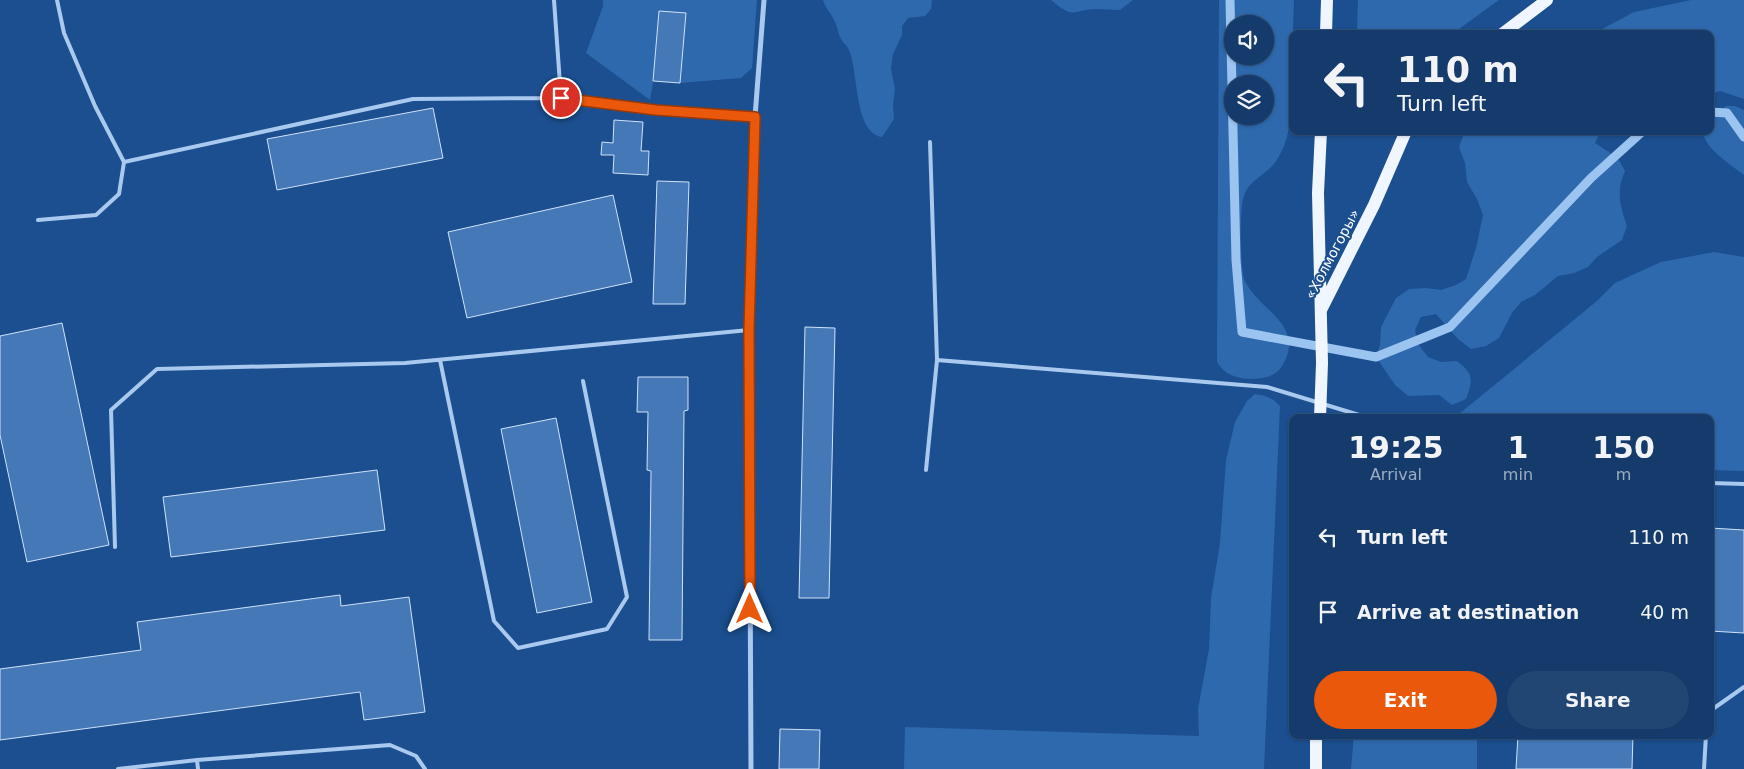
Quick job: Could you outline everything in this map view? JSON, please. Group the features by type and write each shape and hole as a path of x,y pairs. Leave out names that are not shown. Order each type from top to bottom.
{"main road":[{"path":"1326,30 1327,0"},
{"path":"1507,30 1547,0"},
{"name":"«Холмогоры»","path":"1320,312 1318,193 1321,135"},
{"name":"«Холмогоры»","path":"1320,312 1374,205 1404,135"},
{"path":"1320,312 1322,363 1320,414"},
{"path":"1316,739 1316,769"}],"street":[{"path":"751,769 749,330 755,117 764,0"}],"lane":[{"path":"38,220 96,215 119,194 124,162 95,106 64,33 57,0"},
{"path":"554,0 561,98"},
{"path":"124,162 413,99 561,98 656,110 755,117"},
{"path":"926,470 937,360 930,142"},
{"path":"115,547 111,410 157,369 405,363 749,330"},
{"path":"440,360 494,621 518,648 607,629 627,597 583,381"},
{"path":"937,360 1267,387 1356,414"},
{"path":"1714,484 1744,484"},
{"path":"1714,708 1744,687"},
{"path":"1704,769 1706,739"},
{"path":"118,769 197,760 390,745 416,756 424,769"},
{"path":"197,760 198,769"}],"shaded area":[{"path":"603,0 757,0 752,68 741,78 680,83 686,14 665,12 650,100 586,53 603,6"},
{"path":"823,0 932,0 931,9 925,16 908,18 902,26 902,35 893,54 891,69 895,89 894,119 882,137 873,133 866,124 861,112 854,70 848,48 840,37 833,17"},
{"path":"1051,0 1133,0 1120,10 1096,9 1069,12"},
{"path":"1219,0 1294,0 1293,30 1289,30 1289,126 1287,136 1275,163 1248,188 1243,198 1241,222 1241,256 1245,281 1252,292 1285,329 1289,340 1288,352 1279,370 1263,378 1239,378 1227,372 1217,362"},
{"path":"1358,0 1499,0 1458,30 1357,30"},
{"path":"1691,0 1744,0 1744,99 1720,91 1714,93 1714,30 1600,30 1634,12"},
{"path":"1726,106 1735,106 1744,110 1744,175 1714,151 1705,138 1704,135 1714,135 1714,115"},
{"path":"1464,135 1599,135 1595,143 1618,158 1625,171 1622,178 1620,198 1627,226 1622,240 1597,257 1588,267 1574,273 1558,276 1535,295 1521,302 1512,313 1499,338 1486,346 1471,349 1458,339 1436,314 1421,317 1415,330 1418,344 1428,357 1441,362 1457,361 1469,374 1471,382 1466,399 1452,405 1439,395 1408,396 1395,385 1376,357 1380,345 1381,327 1396,298 1409,289 1426,288 1441,290 1466,279 1476,248 1483,215 1477,199 1467,182 1465,163 1459,147"},
{"path":"1714,252 1744,257 1744,471 1714,470 1714,414 1459,414 1597,301 1615,283 1661,262"},
{"path":"1255,394 1269,397 1280,406 1264,769 904,769 905,727 1199,736 1198,709 1209,649 1211,598 1220,543 1226,460 1235,422 1247,401"},
{"path":"1354,739 1477,739 1477,769 1351,769"}],"building":[{"path":"659,11 686,13 680,83 653,81"},
{"path":"433,108 443,158 277,190 267,139"},
{"path":"614,120 643,122 641,151 649,151 648,175 613,173 614,155 601,155 602,142 613,143"},
{"path":"657,181 689,182 685,304 653,304"},
{"path":"613,195 632,282 467,318 448,232"},
{"path":"62,323 109,545 27,562 0,435 0,336"},
{"path":"805,327 835,328 829,598 799,598"},
{"path":"638,377 688,377 688,410 684,411 682,640 649,640 651,471 647,470 648,412 637,412"},
{"path":"556,418 592,602 537,613 501,429"},
{"path":"377,470 385,530 171,557 163,497"},
{"path":"1714,528 1744,530 1744,633 1714,631"},
{"path":"340,595 341,606 409,597 425,712 364,720 360,692 0,740 0,669 141,650 137,622"},
{"path":"780,729 820,730 819,769 779,769"},
{"path":"1518,739 1633,739 1632,769 1516,769"}],"waterway":[{"path":"1230,0 1236,260 1242,332 1376,357 1450,327 1591,178 1639,135"},
{"path":"1714,112 1727,113 1744,137"}],"route":[{"path":"561,98 656,110 755,117 749,330 750,609"}]}
